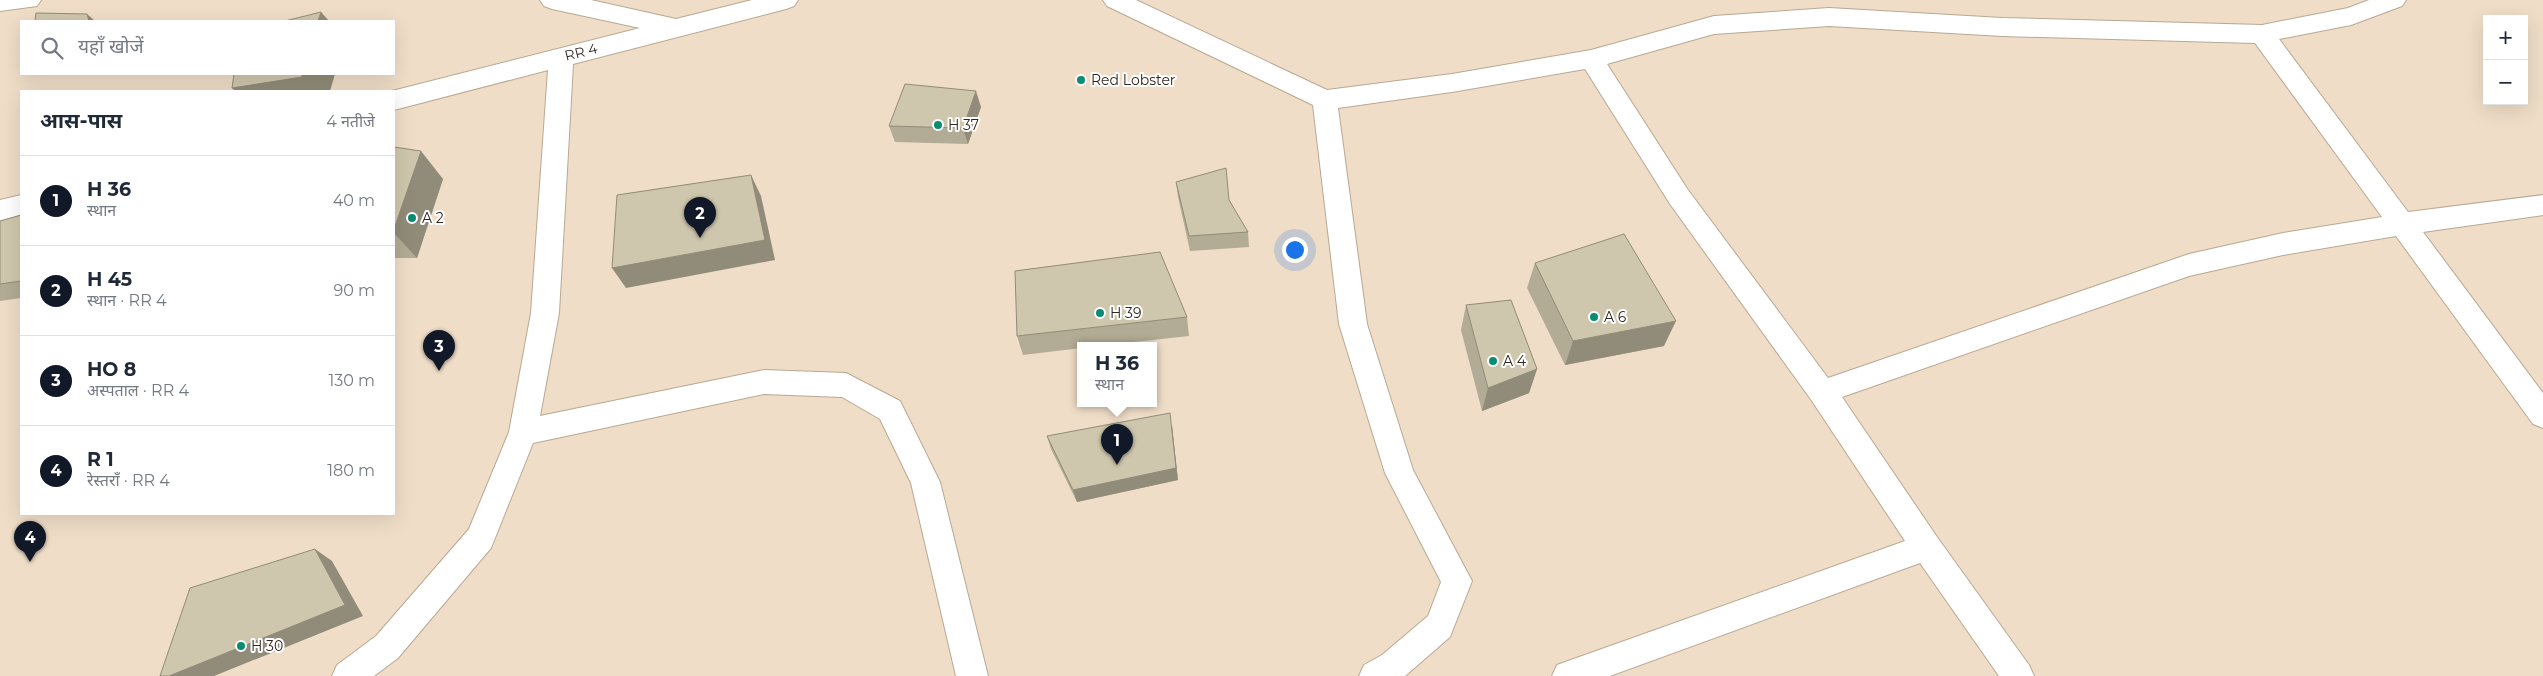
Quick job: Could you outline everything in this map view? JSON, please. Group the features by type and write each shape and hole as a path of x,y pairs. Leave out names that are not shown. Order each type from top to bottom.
{"street":[{"path":"0,2 29,0"},
{"path":"552,0 678,28"},
{"path":"1115,0 1325,100 1452,83 1591,59 1714,25 1829,17 2002,28 2262,34 2351,16 2394,0"},
{"name":"RR 4","path":"395,100 778,3"},
{"path":"2262,34 2543,415"},
{"path":"348,676 387,647 480,538 524,432 545,313 562,57"},
{"path":"1591,59 1678,197 1822,392 1926,547 2018,676"},
{"path":"1325,100 1353,324 1400,473 1457,581 1439,626 1393,666 1375,676"},
{"path":"0,211 20,205"},
{"path":"1822,392 2189,265 2283,244 2402,224 2543,205"},
{"path":"524,432 764,382 846,385 890,410 925,482 972,676"},
{"path":"1568,676 1926,547"}],"building":[{"path":"321,12 318,20 289,20"},
{"path":"36,13 87,14 89,20 35,20"},
{"path":"234,75 302,75 302,77 232,88"},
{"path":"905,84 976,91 963,128 889,126"},
{"path":"395,147 421,151 395,226"},
{"path":"1226,168 1229,200 1248,232 1189,236 1176,182"},
{"path":"751,175 765,240 612,268 617,195"},
{"path":"20,215 20,281 0,284 0,221"},
{"path":"1624,234 1676,321 1573,341 1535,263"},
{"name":"H 39","path":"1160,252 1187,317 1017,336 1015,271"},
{"path":"1511,300 1537,369 1488,388 1466,305"},
{"path":"1170,413 1176,468 1073,490 1047,436"},
{"name":"H 30","path":"315,549 345,605 169,676 160,676 190,588"}],"place":[{"name":"Red Lobster","path":"1081,80"},
{"name":"H 37","path":"938,125"},
{"name":"A 2","path":"412,218"},
{"name":"H 45","path":"700,238"},
{"name":"H 39","path":"1100,313"},
{"name":"A 6","path":"1594,317"},
{"name":"A 4","path":"1493,361"},
{"name":"HO 8","path":"439,371"},
{"name":"H 36","path":"1117,465"},
{"name":"R 1","path":"30,562"},
{"name":"H 30","path":"241,646"}]}
